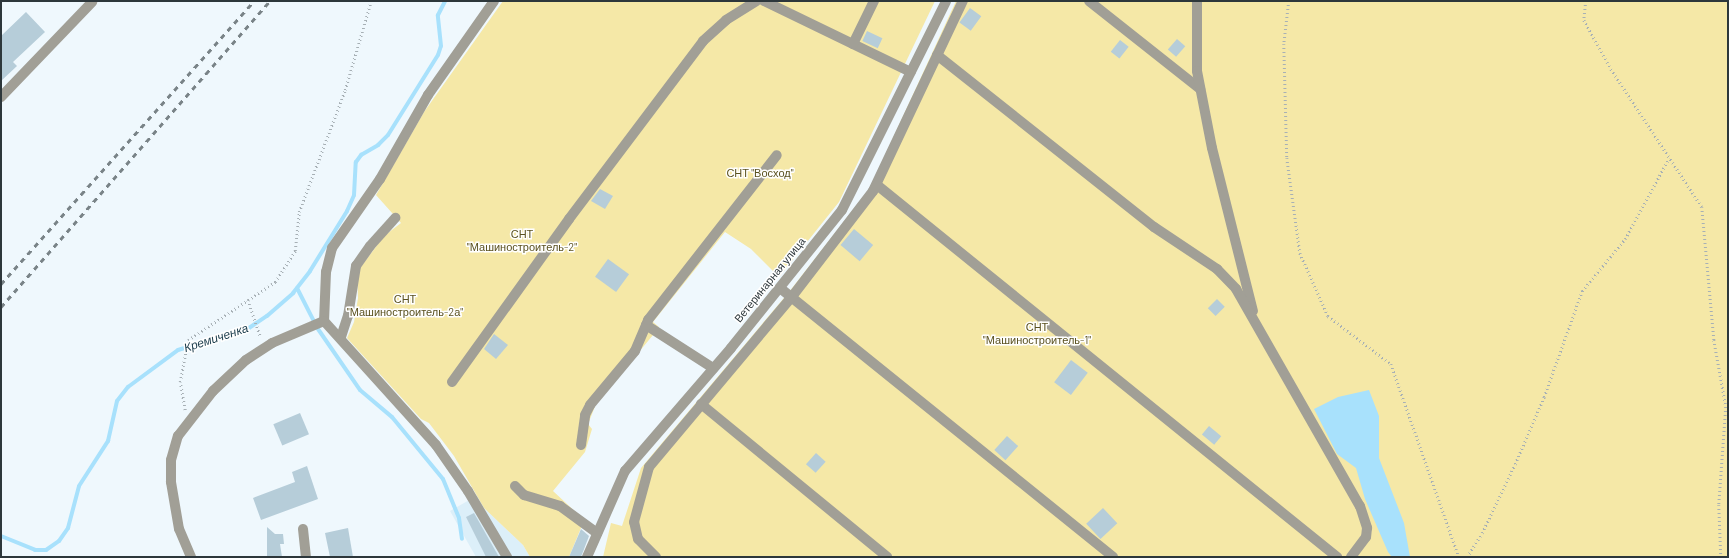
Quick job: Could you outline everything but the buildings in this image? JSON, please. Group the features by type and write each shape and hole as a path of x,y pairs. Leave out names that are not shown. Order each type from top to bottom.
{"street":[{"path":"494,1 432,89 380,179 332,248 326,272 324,321 341,337 436,445 468,491 506,557"},
{"path":"452,382 569,219 703,41 726,20 757,1"},
{"path":"764,1 911,72"},
{"path":"853,44 874,1"},
{"name":"Ветеринарная улица","path":"587,557 625,471 780,288 842,210 946,1"},
{"path":"656,557 644,547 635,530 636,511 645,475 702,404 791,298 877,185 963,1"},
{"path":"1089,1 1200,89"},
{"path":"1197,1 1197,71 1200,89 1212,148 1256,325"},
{"path":"1,97 92,2"},
{"path":"937,55 1154,227 1217,269 1236,288 1360,506 1367,528 1366,537 1351,557"},
{"path":"581,445 585,415 590,405 635,351 646,326 777,155"},
{"path":"877,185 1337,557"},
{"path":"341,337 348,316 356,266 366,250 395,218"},
{"path":"780,288 1113,557"},
{"path":"191,557 179,529 171,482 171,460 178,436 187,422 213,391 246,360 272,343 324,321"},
{"path":"646,326 713,368"},
{"path":"702,404 887,557"},
{"path":"515,486 524,494 560,506 597,533"},
{"path":"303,529 306,557"}],"path":[{"path":"187,422 180,382 188,340 276,282 295,251 299,212 345,90 371,1"},
{"path":"1289,1 1284,44 1287,158 1300,253 1328,316 1391,364 1459,557"},
{"path":"1586,1 1584,20 1610,69 1702,208 1714,340 1726,407 1719,505 1721,557"},
{"path":"1468,557 1482,533 1518,457 1544,397 1582,291 1625,239 1669,158"},
{"path":"248,300 259,330"}],"shaded area":[{"path":"478,495 484,508 523,545 530,557 476,557 450,511"}],"green space":[{"path":"503,1 935,1 839,202 779,277 751,249 725,232 653,322 659,327 653,335 596,404 588,424 592,429 585,452 553,491 581,517 581,528 569,557 530,557 523,545 484,508 454,456 429,423 421,419 347,338 354,322 358,298 357,272 384,236 401,223 376,195 424,112"},
{"name":"СНТ \"Машиностроитель-1\"","path":"956,1 1728,1 1728,557 603,557 611,523 622,526 641,468 789,292 870,188"}],"water":[{"path":"1369,390 1379,416 1379,458 1404,523 1410,557 1392,557 1388,552 1365,499 1356,468 1337,454 1314,409 1338,397"}],"waterway":[{"name":"Кремиченка","path":"1,536 35,550 46,550 59,541 68,528 79,486 108,441 117,401 128,387 178,350 249,328 267,316 293,293 310,271 347,211 354,195 356,162 361,155 378,145 388,135 438,55 441,46 438,15 445,1"},
{"path":"297,288 313,320"},
{"path":"318,329 360,390 392,417 443,479 459,518 462,539"}],"railway":[{"path":"1,284 254,1"},
{"path":"1,307 270,1"}],"park label":[{"name":"СНТ \"Восход\"","path":"760,173"},
{"name":"СНТ \"Машиностроитель-2\"","path":"522,241"},
{"name":"СНТ \"Машиностроитель-2а\"","path":"405,306"}]}
